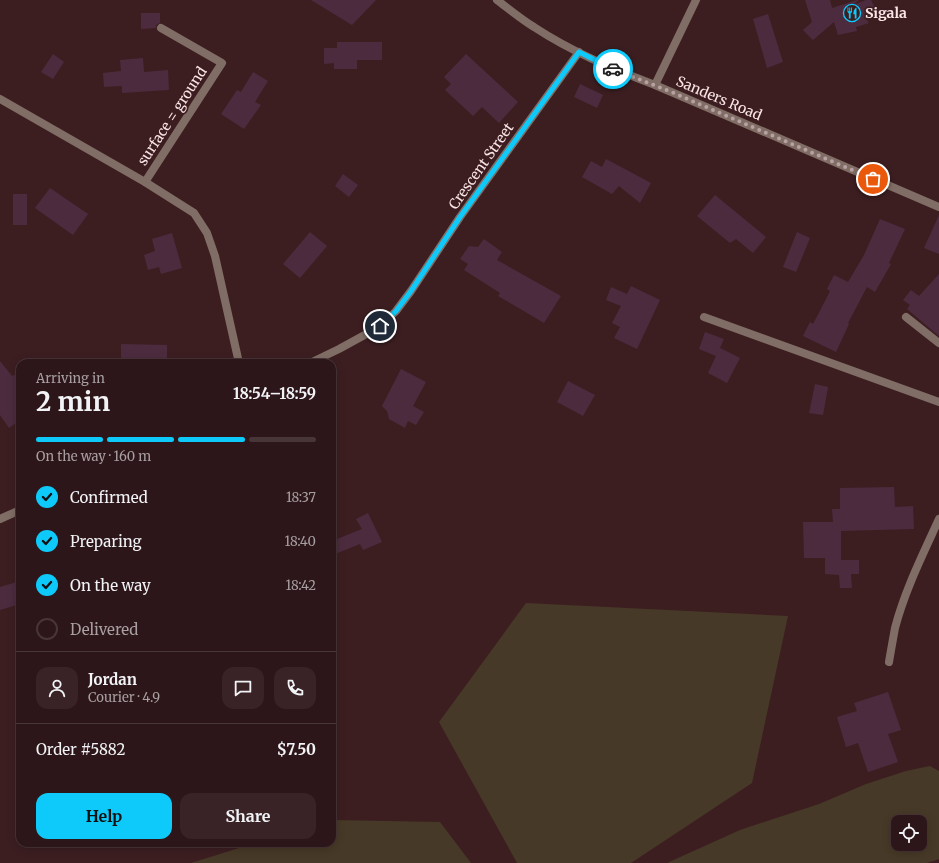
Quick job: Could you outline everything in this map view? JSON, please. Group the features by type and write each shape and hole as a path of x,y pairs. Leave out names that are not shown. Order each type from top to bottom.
{"street":[{"name":"Sanders Road","path":"497,0 534,27 615,70 655,85 939,207"},
{"path":"655,85 696,0"},
{"name":"surface = ground","path":"145,182 222,63 161,28"},
{"name":"Crescent Street","path":"318,359 380,326 396,311 460,217 579,52"},
{"path":"0,99 145,182 194,213 207,233 215,256 238,359"},
{"path":"704,317 939,402"},
{"path":"906,317 939,343"},
{"path":"0,519 16,512"},
{"path":"889,662 895,629 902,607 918,564 939,519"}],"shaded area":[{"path":"526,603 788,616 752,783 631,863 517,863 439,722"},
{"path":"930,766 939,771 939,859 927,863 667,863 740,830 819,804 866,784 906,771"},
{"path":"336,820 440,822 471,863 191,863 242,847 336,847"}],"building":[{"path":"311,0 376,0 352,25"},
{"path":"805,0 830,0 832,8 857,0 859,0 853,5 866,0 871,0 878,15 866,19 869,23 856,27 857,31 838,35 834,22 813,40 803,30 812,22"},
{"path":"141,13 160,13 160,23 156,25 156,28 141,29"},
{"path":"768,14 783,62 767,68 753,19"},
{"path":"337,42 382,42 382,60 357,60 357,69 334,69 334,63 324,64 324,48 337,48"},
{"path":"53,54 64,62 53,79 41,72"},
{"path":"466,54 518,102 499,123 482,107 473,116 445,90 451,84 444,77"},
{"path":"143,58 144,72 168,70 169,90 122,93 122,86 104,87 103,73 121,71 120,60"},
{"path":"253,72 268,81 255,102 261,105 244,129 221,114 237,90 241,92"},
{"path":"580,84 603,95 597,108 574,97"},
{"path":"606,159 651,183 640,203 619,186 612,194 582,177 591,161 602,167"},
{"path":"343,174 358,185 349,197 335,186"},
{"path":"50,188 88,214 73,235 35,208"},
{"path":"13,194 27,194 27,225 13,225"},
{"path":"715,195 766,237 753,253 736,239 730,243 697,216"},
{"path":"939,215 939,254 924,248"},
{"path":"880,219 905,229 889,263 891,264 875,292 867,287 848,323 849,324 836,352 803,336 810,322 813,324 825,301 830,291 827,289 834,275 848,282 864,255"},
{"path":"310,232 327,246 300,278 283,264"},
{"path":"797,232 810,238 796,272 783,267"},
{"path":"172,233 182,268 161,274 159,267 148,270 144,255 155,251 152,239"},
{"path":"484,239 502,252 497,260 561,296 544,323 498,296 500,293 464,270 468,264 460,259 469,246 478,247"},
{"path":"939,274 939,336 907,309 910,305 903,300 911,290 919,296"},
{"path":"631,286 660,300 637,349 614,338 620,327 612,323 621,306 606,300 611,287 627,294"},
{"path":"705,332 724,339 720,348 740,358 727,383 708,373 716,356 699,349"},
{"path":"121,344 167,345 167,359 121,359"},
{"path":"0,361 12,376 16,374 16,423 9,428 0,415"},
{"path":"401,369 426,382 413,406 424,412 416,425 408,421 405,428 389,419 387,411 382,406"},
{"path":"568,381 595,395 583,416 557,402"},
{"path":"815,384 828,387 823,415 809,413"},
{"path":"894,487 895,507 913,506 914,529 841,531 841,560 859,560 859,574 851,574 852,588 840,588 839,575 825,574 825,558 804,558 803,522 833,522 832,509 840,509 840,488"},
{"path":"368,513 382,542 363,550 360,544 336,554 336,539 362,529 356,519"},
{"path":"16,582 16,605 0,610 0,587"},
{"path":"888,692 901,730 888,734 898,762 868,772 858,743 846,747 837,717 857,711 854,703"}],"way so far":[{"path":"613,69 655,85 873,179"}],"place":[{"name":"Sigala","path":"852,13"}],"route":[{"path":"380,326 396,311 411,291 460,217 579,52 613,69"}]}
